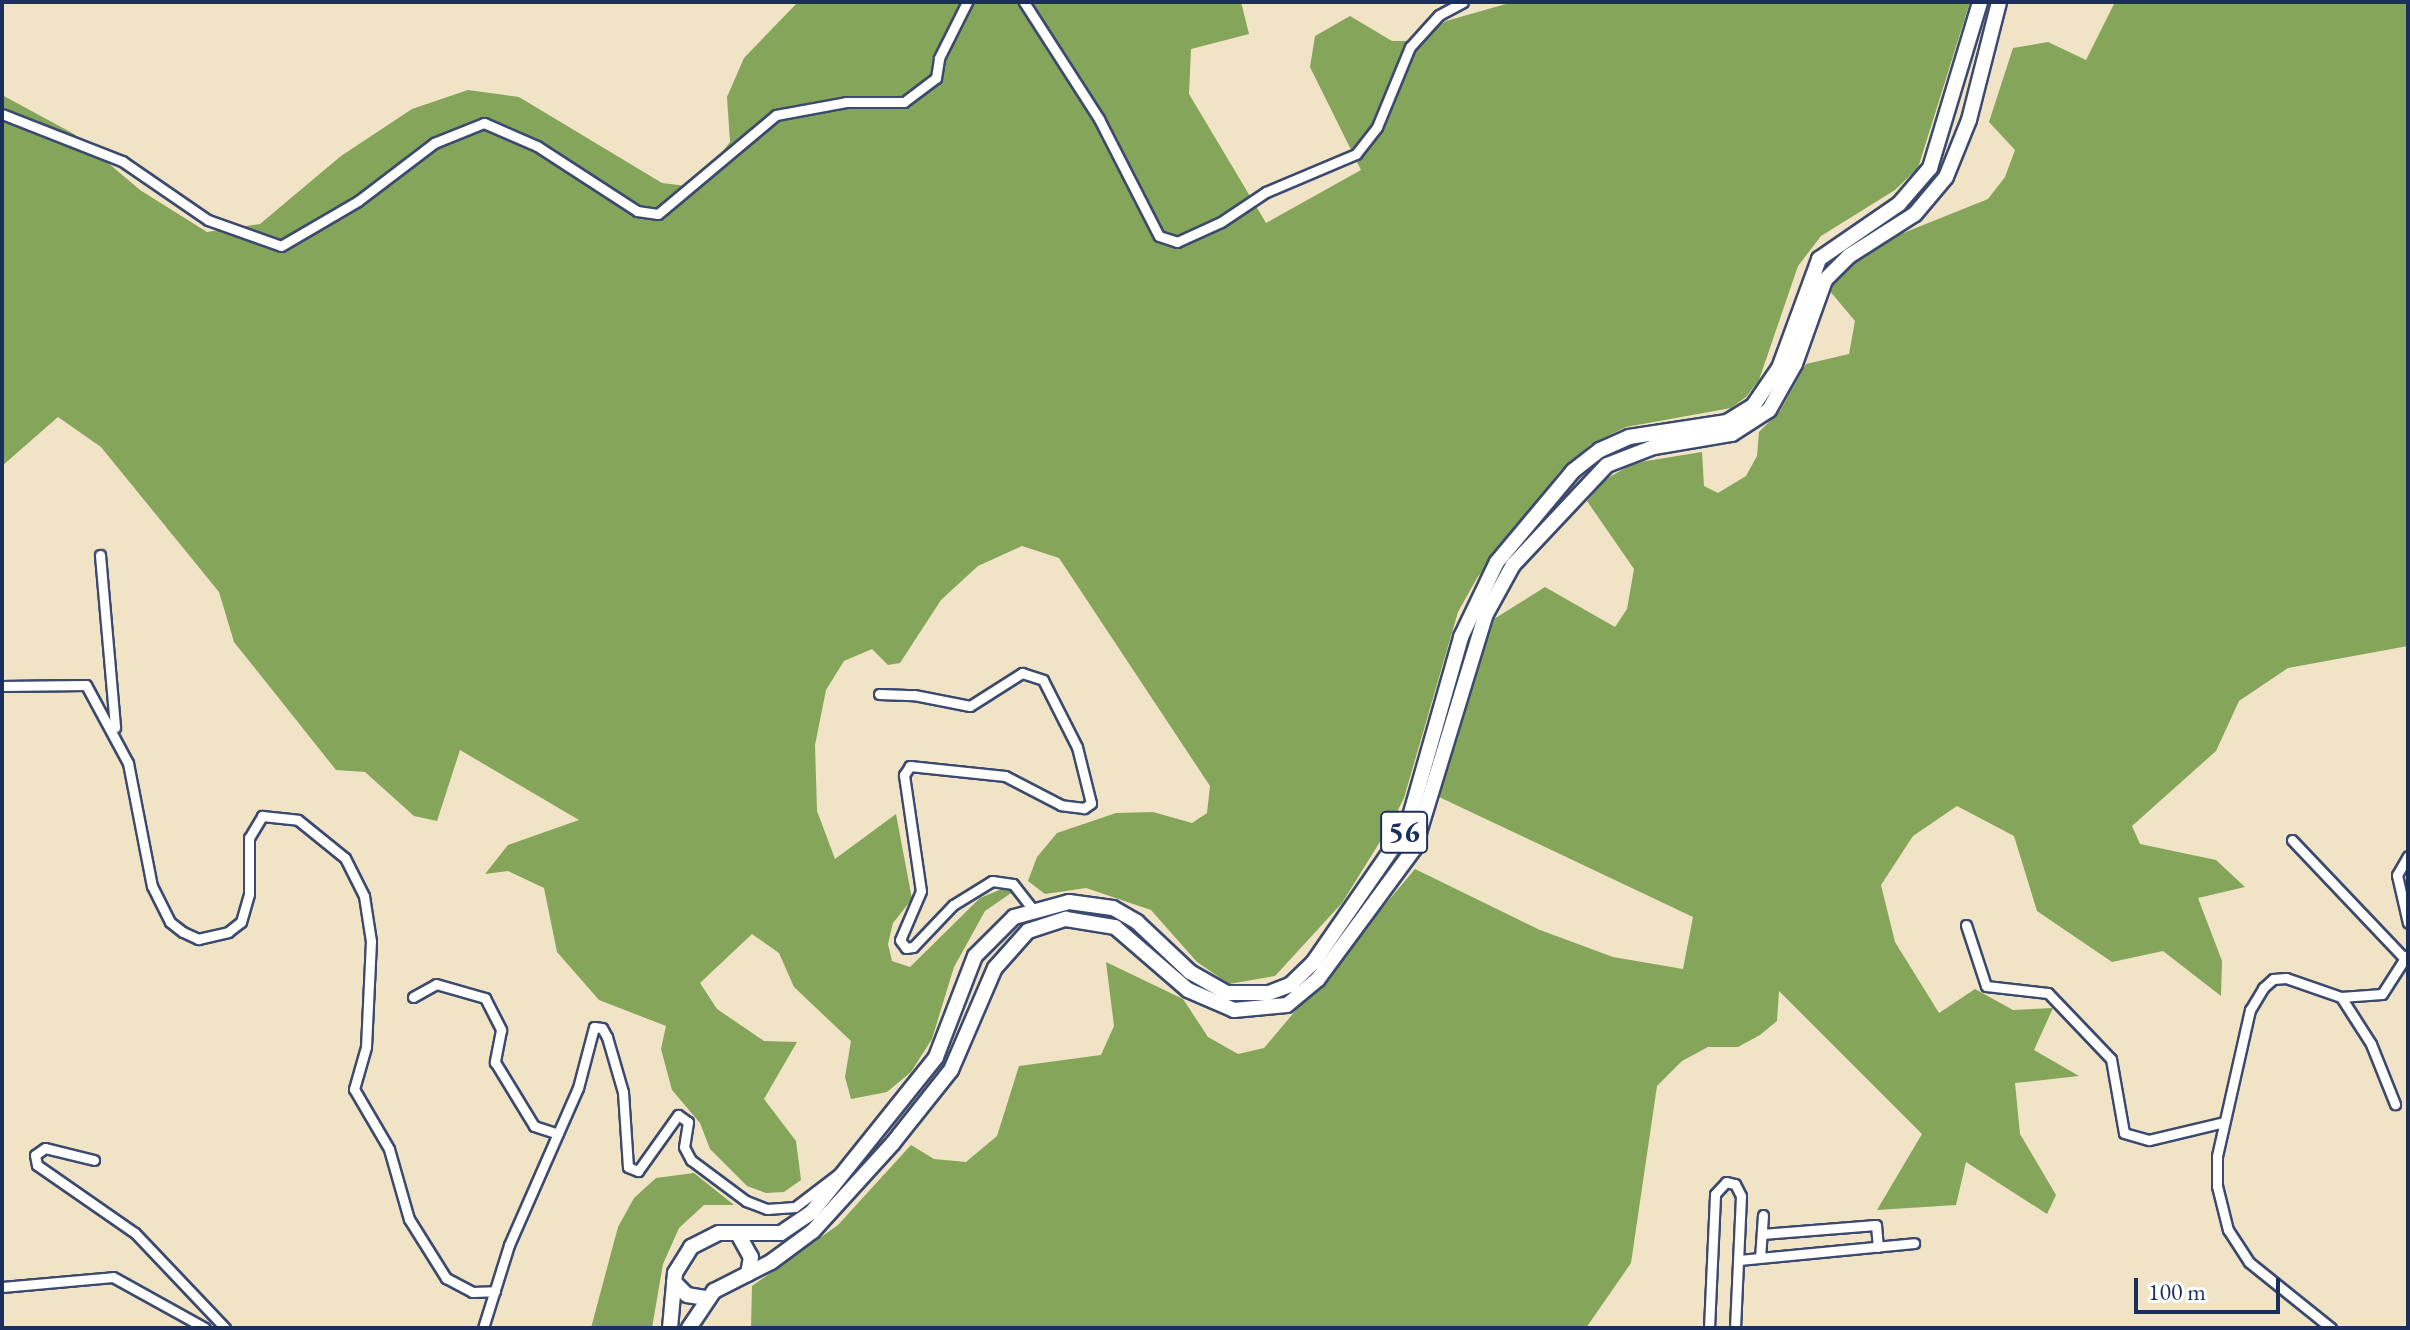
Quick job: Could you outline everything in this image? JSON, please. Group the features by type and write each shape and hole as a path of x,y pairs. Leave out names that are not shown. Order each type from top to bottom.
{"main road":[{"name":"56","path":"670,1328 674,1282 683,1256 698,1240 738,1234 767,1236 792,1228 855,1163 936,1057 966,971 984,942 1014,917 1069,902 1113,908 1137,922 1190,972 1227,993 1269,993 1290,985 1313,963 1407,827 1461,637 1497,562 1573,471 1600,450 1629,437 1727,422 1753,406 1779,368 1819,259 1899,204 1930,168 1980,2"},
{"name":"56","path":"705,1298 813,1231 893,1143 951,1070 995,968 1028,931 1066,919 1115,927 1188,990 1234,1010 1287,1005 1318,979 1414,849 1486,614 1513,565 1607,465 1654,447 1732,434 1769,410 1795,364 1831,273 1915,214 1946,177 1969,120 1999,2"},
{"path":"738,1234 751,1257 748,1274"},
{"path":"674,1282 687,1295 705,1298 689,1328"}],"street":[{"path":"2,114 122,161 208,220 281,246 358,201 434,143 484,123 537,146 637,211 658,214 776,115 846,102 904,102 936,78 939,58 967,2"},
{"path":"1024,2 1099,119 1159,236 1177,242 1221,222 1266,192 1356,154 1377,127 1410,47 1439,15 1463,2"},
{"path":"100,555 115,732"},
{"path":"879,694 914,695 970,706 1022,673 1043,680 1077,747 1091,803 1081,808 1061,805 1005,776 910,766 904,775 921,891 900,940 906,948 913,947 953,905 992,881 1013,884 1033,910"},
{"path":"2,686 86,685 115,732 136,789 152,886 170,922 183,932 198,939 214,937 241,922 249,894 249,838 262,816 298,820 345,858 364,896 371,941 366,1047 354,1089 389,1149 409,1219 446,1278 464,1290 495,1291"},
{"path":"2292,840 2406,956 2382,994 2341,997 2286,978 2273,979 2263,988 2250,1010 2224,1122 2217,1186 2228,1230 2249,1262 2331,1328"},
{"path":"2408,856 2397,875 2408,923"},
{"path":"1966,925 1986,986 2048,993 2111,1059 2124,1133 2149,1140 2224,1122"},
{"path":"413,997 436,984 459,986 485,998 501,1030 495,1062 534,1126 558,1134"},
{"path":"2341,997 2371,1044 2395,1104"},
{"path":"483,1328 509,1245 578,1088 587,1037 598,1026 607,1037 623,1092 628,1167 638,1171 678,1115 688,1122 684,1147 691,1160 746,1201 767,1209 795,1207 855,1163"},
{"path":"94,1160 45,1148 35,1155 37,1165 135,1233 225,1328"},
{"path":"1709,1328 1715,1194 1726,1182 1735,1184 1741,1196 1735,1328"},
{"path":"1760,1258 1763,1215"},
{"path":"1762,1234 1876,1225 1878,1247"},
{"path":"1739,1260 1914,1243"},
{"path":"2,1287 113,1277 205,1328"}],"green space":[{"path":"798,2 1241,2 1249,34 1191,49 1189,94 1266,223 1361,170 1310,67 1315,36 1350,16 1392,41 1414,41 1446,21 1513,2 1970,2 1918,168 1895,190 1821,236 1798,266 1759,380 1746,397 1731,408 1626,427 1591,444 1560,471 1477,578 1458,612 1404,798 1391,824 1342,903 1275,976 1229,984 1197,962 1151,910 1086,888 1045,894 1028,881 1037,857 1057,833 1116,813 1153,812 1192,823 1207,813 1210,786 1059,558 1022,546 978,566 941,600 900,663 888,665 872,649 844,661 826,690 815,745 817,811 835,859 896,814 912,899 893,923 888,944 892,961 910,967 980,898 1004,888 1014,891 985,911 954,967 932,1039 911,1072 887,1092 851,1099 845,1077 851,1041 794,987 779,953 752,934 700,983 717,1009 764,1041 797,1042 764,1099 796,1141 801,1180 784,1192 766,1193 747,1186 710,1149 700,1123 672,1090 661,1049 666,1026 599,1000 557,952 544,888 508,871 485,874 508,845 579,820 460,750 437,821 414,816 365,772 336,770 234,642 219,592 101,447 58,417 2,466 2,95 74,134 140,190 207,232 260,224 341,156 412,109 468,90 519,97 662,183 695,187 730,142 727,97 744,58"},
{"path":"2115,2 2408,2 2408,646 2288,668 2239,701 2216,751 2132,826 2140,844 2216,860 2245,887 2198,898 2222,961 2221,996 2163,951 2112,962 2037,911 2014,836 1957,806 1913,836 1881,885 1895,942 1939,1013 1975,989 2013,1010 2053,1008 2034,1050 2079,1076 2015,1083 2020,1134 2056,1195 2047,1214 1966,1162 1956,1205 1877,1210 1922,1134 1779,991 1777,1021 1760,1035 1738,1047 1708,1047 1682,1061 1657,1086 1631,1263 1586,1328 751,1328 752,1286 838,1225 911,1145 934,1159 966,1162 997,1136 1019,1066 1101,1055 1114,1026 1106,962 1183,999 1208,1037 1238,1054 1264,1048 1415,869 1540,930 1613,957 1683,969 1693,917 1437,796 1494,619 1545,587 1615,627 1627,609 1634,569 1587,501 1606,479 1634,463 1702,452 1704,486 1718,493 1746,476 1757,456 1759,432 1780,411 1806,364 1849,354 1855,321 1829,290 1848,266 1881,242 1988,199 2005,177 2015,150 1989,122 2013,48 2048,42 2086,60"},
{"path":"694,1173 734,1205 704,1205 679,1228 663,1264 652,1328 591,1328 618,1227 634,1198 656,1178"}]}
